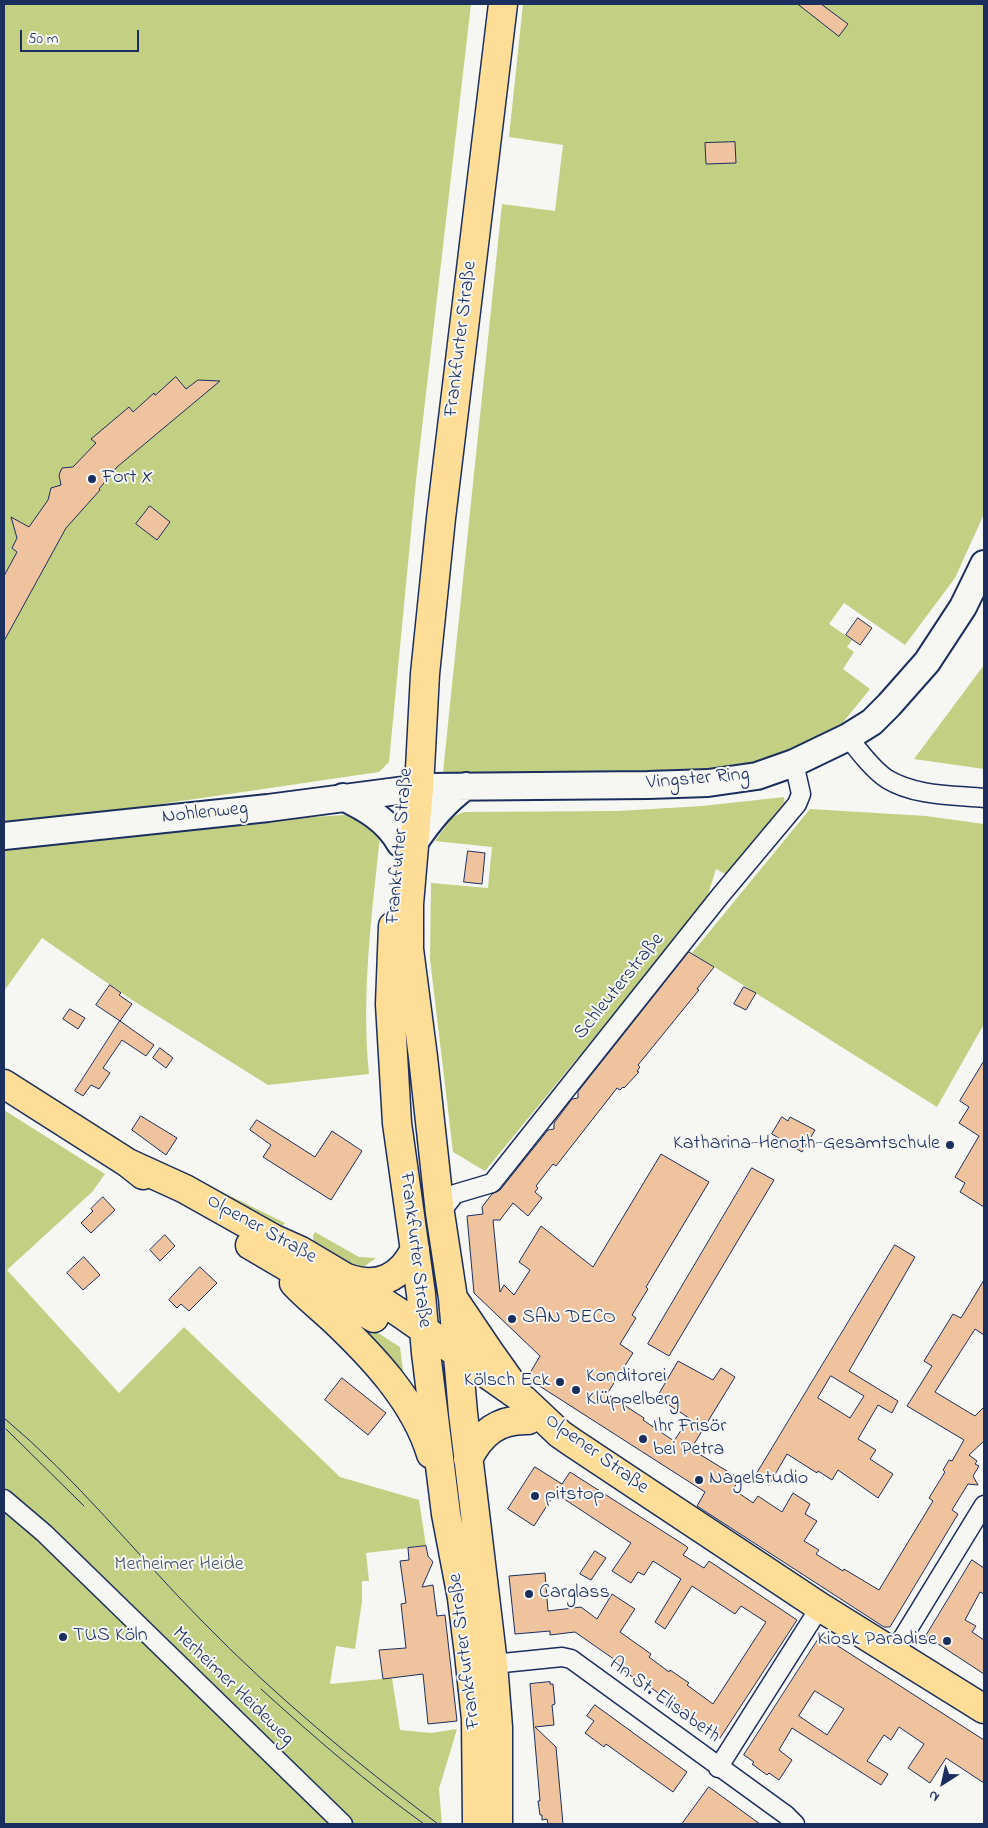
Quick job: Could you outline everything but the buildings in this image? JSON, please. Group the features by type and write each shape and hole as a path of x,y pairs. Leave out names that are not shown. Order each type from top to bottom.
{"main road":[{"name":"Frankfurter Straße","path":"477,1824 475,1710 462,1598 446,1514 421,1294 397,1123 390,1004 394,896 407,843 413,789 411,741 425,674 450,435 502,4"},
{"name":"Vingster Ring","path":"413,789 466,786 708,783 757,776 794,763 872,722 889,706 927,662 963,607 984,564"},
{"path":"343,797 359,804 380,819 407,843 436,812 466,786"},
{"name":"Nohlenweg","path":"4,836 268,808 413,789"},
{"name":"Frankfurter Straße","path":"407,843 409,949 440,1213 453,1298 468,1459 493,1664 498,1728 498,1824"},
{"name":"Olpener Straße","path":"4,1084 128,1164 177,1203 359,1309 425,1342"},
{"name":"Olpener Straße","path":"128,1164 185,1189 274,1239 301,1251 343,1276 425,1342 560,1434 820,1607 984,1709"},
{"path":"343,1276 363,1282 385,1280 397,1274 406,1265 415,1249"},
{"path":"270,1257 298,1288 347,1333 396,1387 430,1450 446,1514"},
{"path":"453,1298 526,1410 520,1420 505,1423 490,1430 480,1438 468,1459"}],"street":[{"path":"848,736 858,751 886,778 902,786 925,793 984,798"},
{"name":"Schleuterstraße","path":"440,1213 455,1194 492,1183 720,896 797,804 801,794 794,763"},
{"name":"Merheimer Heideweg","path":"4,1499 44,1533 343,1824"},
{"path":"894,1652 984,1505"},
{"path":"718,1768 820,1607"},
{"name":"An St. Elisabeth","path":"493,1664 562,1657 571,1660 718,1768 786,1815 794,1824"}],"green space":[{"path":"4,4 471,4 416,480 389,762 379,772 4,827"},
{"path":"523,4 984,4 984,514 955,578 905,645 844,603 829,624 852,640 847,647 854,652 843,669 870,689 836,731 759,762 707,776 443,772 502,204 555,211 563,145 509,137"},
{"path":"984,665 984,769 914,759"},
{"path":"784,797 785,806 731,877 716,869 706,901 485,1171 453,1152 430,959 431,883 488,888 492,847 435,841 452,817 464,812 618,811 702,806"},
{"path":"810,809 926,816 984,824 984,1024 937,1107 692,953"},
{"path":"358,814 380,835 368,954 366,1014 369,1074 268,1085 132,1000 42,938 4,991 4,846 128,830"},
{"name":"Merheimer Heide","path":"4,1110 105,1174 92,1192 7,1270 119,1393 184,1327 340,1477 419,1500 426,1546 366,1553 369,1581 362,1581 362,1601 355,1649 336,1646 330,1684 392,1678 400,1730 431,1733 457,1729 439,1789 442,1824 4,1824"},
{"path":"200,1181 285,1223 281,1228 192,1183"},
{"path":"315,1232 359,1257 376,1258 356,1270 314,1247 313,1236"},
{"path":"314,1292 400,1347 405,1387"}],"tram line":[{"path":"4,1418 81,1491 177,1596 258,1676 376,1777 438,1824"},
{"path":"6,1429 84,1506"},
{"path":"261,1689 341,1759 424,1824"}],"place":[{"name":"Fort X","path":"92,479"},
{"name":"Katharina-Henoth-Gesamtschule","path":"950,1145"},
{"name":"SAN DECO","path":"512,1319"},
{"name":"Kölsch Eck","path":"560,1382"},
{"name":"Konditorei Klüppelberg","path":"576,1390"},
{"name":"Ihr Frisör bei Petra","path":"643,1439"},
{"name":"Nagelstudio","path":"699,1480"},
{"name":"pitstop","path":"535,1496"},
{"name":"Carglass","path":"529,1594"},
{"name":"TUS Köln","path":"63,1637"},
{"name":"Kiosk Paradise","path":"947,1641"}]}
